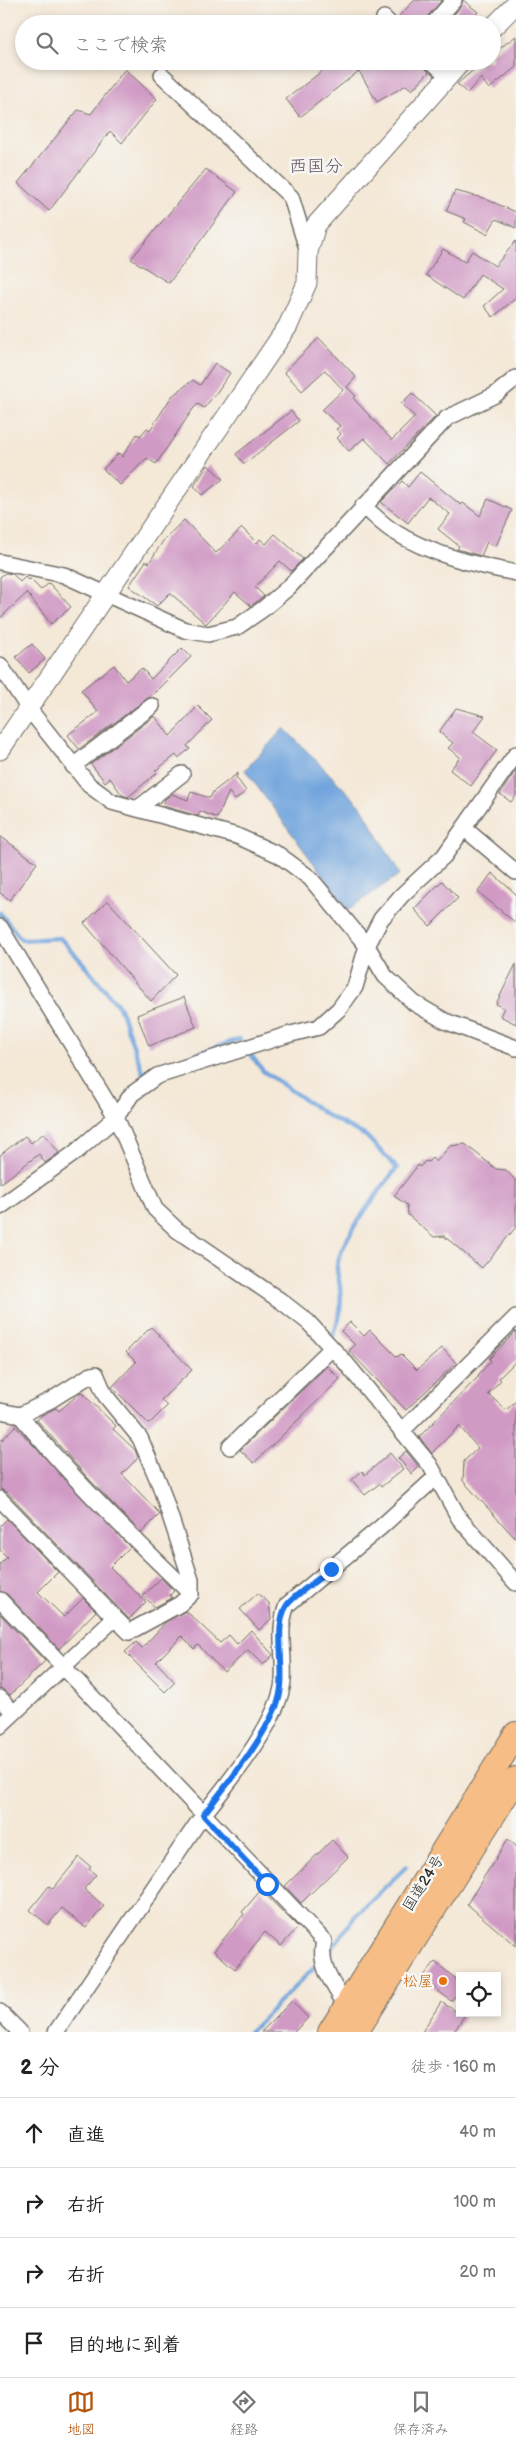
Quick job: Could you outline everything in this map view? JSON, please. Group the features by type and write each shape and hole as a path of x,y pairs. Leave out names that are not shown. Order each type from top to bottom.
{"highway":[{"name":"国道24号","path":"330,2032 516,1734"},
{"name":"国道24号","path":"359,2030 516,1779"}],"street":[{"path":"441,15 454,0"},
{"path":"501,19 516,4"},
{"path":"441,70 448,76"},
{"path":"0,750 288,326 307,283 308,252 316,225 454,70"},
{"path":"162,75 292,197 308,252"},
{"path":"0,562 64,575 106,596 184,630 208,634 237,627 264,609 289,587 447,418 495,395 516,378"},
{"path":"363,506 393,531 423,546 479,566 516,574"},
{"path":"0,665 29,709 89,785 112,802 237,836 279,855 310,878 367,946 385,976 414,1003 445,1021 516,1048"},
{"path":"73,766 152,706"},
{"path":"0,1207 76,1152 116,1117 132,1094 156,1076 287,1035 319,1027 339,1009 355,987 367,946 381,919 402,895 444,856 516,756"},
{"path":"138,809 182,774"},
{"path":"465,829 516,872"},
{"path":"0,927 116,1117 155,1209 190,1239 281,1301 308,1322 430,1465 459,1518 516,1584"},
{"path":"402,1431 516,1316"},
{"path":"230,1447 332,1348"},
{"path":"0,1411 20,1415 51,1400 89,1376 96,1374 105,1395 140,1438 181,1545 191,1580 190,1594 180,1604 129,1632 0,1499"},
{"path":"20,1415 50,1453 190,1594"},
{"path":"56,2032 203,1815 250,1751 277,1706 283,1681 282,1618 287,1605 381,1528 405,1503 436,1477"},
{"path":"0,1600 65,1666 203,1815 324,1941 323,1959 329,1978 347,2006 359,2030"},
{"path":"0,1726 115,1618"},
{"path":"0,1698 14,1712"},
{"path":"0,2012 20,2032"}],"water":[{"path":"284,728 361,806 400,874 348,910 245,770"}],"building":[{"path":"415,0 442,0 429,15 400,15"},
{"path":"463,0 478,12 475,15 454,15 461,6"},
{"path":"516,36 516,67 489,89 481,78 467,93 457,84 473,70 501,70 501,47"},
{"path":"124,70 157,99 122,143 110,131 49,211 18,183 78,110 91,114"},
{"path":"323,70 427,70 429,72 412,90 406,85 377,102 359,71 300,117 286,99"},
{"path":"206,169 237,192 169,283 131,259"},
{"path":"455,191 483,198 516,212 516,228 496,219 487,234 464,222 466,219 446,211"},
{"path":"516,241 516,298 493,317 484,306 503,289 480,274 463,300 426,275 443,249 465,262 472,251 495,266"},
{"path":"319,338 356,377 347,387 356,396 353,398 392,440 415,417 401,404 412,393 436,416 389,464 364,438 349,451 337,438 341,434 336,429 340,426 322,410 343,390 325,370 302,391 284,372"},
{"path":"215,363 230,373 217,392 204,408 198,404 193,409 156,464 147,458 120,485 103,469 119,453 122,457 137,434 140,436 147,428 150,430 172,396 193,380 200,385"},
{"path":"291,411 299,421 244,464 236,454"},
{"path":"208,465 223,479 202,495 194,486"},
{"path":"420,472 461,505 463,503 480,516 488,499 512,510 496,546 487,542 481,556 457,549 459,546 438,529 450,514 428,497 408,523 381,502 402,481 408,487"},
{"path":"184,520 216,553 242,528 257,543 260,539 266,544 275,534 303,559 291,571 280,561 255,587 264,596 251,606 235,592 206,624 170,593 157,606 129,586 146,561 149,563 165,538"},
{"path":"5,573 13,574 20,582 25,577 28,580 30,579 41,590 49,583 71,607 51,624 27,593 0,618 0,577"},
{"path":"32,644 45,659 29,673 16,657"},
{"path":"182,648 191,657 156,692 79,749 68,735 98,712 81,690 114,665 126,681 142,668 151,679"},
{"path":"198,706 212,720 187,746 190,749 178,758 176,755 155,771 157,773 128,797 122,795 110,778 105,782 91,764 155,716 170,736"},
{"path":"456,708 485,716 473,732 497,750 471,786 450,770 460,757 448,748 453,743 439,732"},
{"path":"516,770 516,796 511,802 500,794"},
{"path":"238,773 236,777 246,791 235,800 229,792 217,818 200,811 198,816 163,806 165,799 172,794 188,800 191,792 210,798 213,792"},
{"path":"0,836 37,863 10,900 0,893"},
{"path":"492,873 516,894 516,923 478,892"},
{"path":"442,881 458,898 430,926 414,909"},
{"path":"108,901 176,975 151,1001 84,923"},
{"path":"516,964 516,1024 500,1016 504,1008 496,1004"},
{"path":"184,997 196,1027 149,1046 137,1015"},
{"path":"44,1133 59,1153 45,1163 39,1154 0,1184 0,1155 25,1136 31,1143"},
{"path":"465,1144 496,1169 506,1170 516,1181 516,1227 482,1268 444,1236 434,1237 408,1215 407,1205 394,1196 418,1165 420,1167 425,1161 428,1162 432,1158 436,1162 450,1146"},
{"path":"350,1322 364,1336 370,1330 397,1357 401,1354 417,1370 442,1348 456,1363 406,1410 349,1351 355,1345 341,1331"},
{"path":"151,1327 192,1370 161,1400 167,1406 149,1424 112,1387 136,1362 126,1352"},
{"path":"516,1331 516,1361 499,1378 501,1380 488,1394 506,1410 516,1401 516,1539 463,1481 464,1461 478,1448 459,1426 432,1453 419,1437 479,1376 491,1361 489,1359"},
{"path":"327,1366 340,1379 254,1463 240,1450"},
{"path":"81,1392 116,1426 113,1429 135,1450 138,1458 122,1474 160,1514 141,1533 88,1478 37,1420 42,1415 56,1408 59,1411"},
{"path":"15,1426 130,1547 110,1567 146,1602 129,1619 7,1492 0,1489 0,1442"},
{"path":"406,1451 419,1467 412,1474 398,1458"},
{"path":"390,1453 403,1469 381,1487 379,1484 365,1495 352,1480 362,1471 365,1475"},
{"path":"7,1519 58,1572 38,1592 64,1617 83,1598 96,1611 59,1649 7,1594 0,1591 0,1564 7,1557 0,1550 0,1526"},
{"path":"161,1578 174,1591 170,1595 172,1598 155,1607 143,1596"},
{"path":"258,1593 269,1603 271,1619 259,1630 240,1609"},
{"path":"186,1611 220,1643 229,1635 237,1644 251,1630 273,1655 263,1665 248,1650 224,1672 198,1645 194,1649 182,1636 156,1662 175,1682 165,1692 125,1652 136,1642 142,1648 166,1622"},
{"path":"0,1614 45,1661 10,1695 0,1689"},
{"path":"508,1839 516,1846 516,1946 467,1904"},
{"path":"332,1840 348,1857 301,1903 285,1886"},
{"path":"79,1857 91,1867 89,1869 96,1875 84,1889 104,1906 86,1928 62,1908 48,1925 30,1910 49,1886 53,1889"},
{"path":"261,1890 298,1927 281,1946 265,1932 235,1969 214,1951 244,1914 242,1912"},
{"path":"435,1962 456,1979 456,1995 451,2001 422,1978"},
{"path":"292,2001 308,2018 294,2032 261,2032"},
{"path":"441,2002 456,2011 456,2017 463,2017 454,2032 422,2032"}],"waterway":[{"path":"0,913 22,940 60,938 83,963 120,1008 143,1073 239,1039 263,1071 328,1116 366,1136 397,1168 362,1215 340,1255 337,1266 341,1294 339,1319 332,1337"},
{"path":"327,1955 356,1915 406,1867"},
{"path":"249,2032 320,1962"}],"place":[{"name":"松屋","path":"443,1981"}],"district":[{"name":"西国分","path":"316,166"}],"route":[{"path":"267,1884 203,1815 228,1784 277,1706 283,1681 282,1618 287,1605 331,1569"}]}
